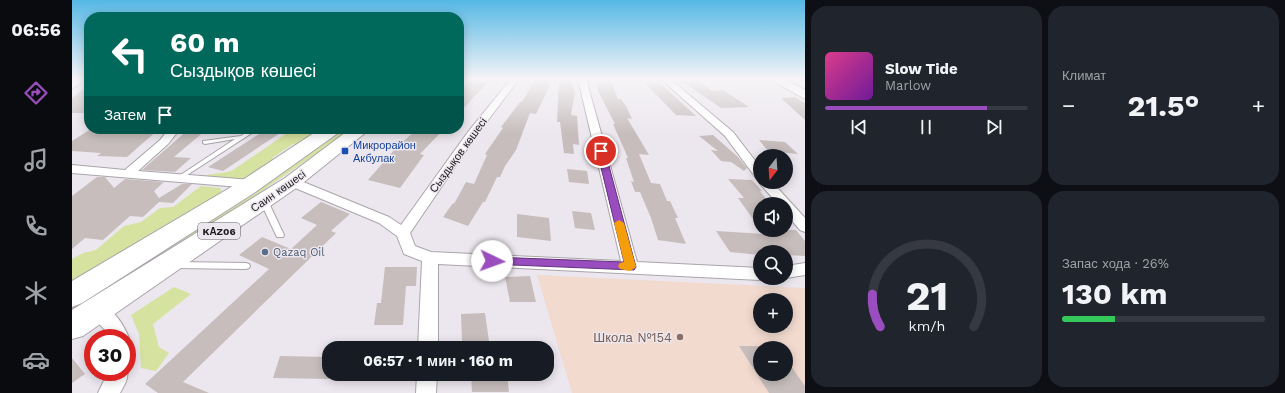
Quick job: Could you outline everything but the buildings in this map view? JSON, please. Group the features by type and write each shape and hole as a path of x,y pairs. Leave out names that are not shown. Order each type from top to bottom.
{"highway":[{"name":"Саин көшесі","path":"72,326 168,265 258,192 326,134"},
{"name":"Саин көшесі","path":"72,295 258,192 292,182 354,134"}],"street":[{"name":"Сыздықов көшесі","path":"403,233 472,134 501,97"},
{"path":"587,97 630,267"},
{"path":"686,97 729,134 753,166"},
{"path":"127,174 171,134"},
{"path":"72,169 179,178 258,192"},
{"path":"292,182 384,220 403,233 409,250 430,258 753,274"},
{"path":"771,189 778,197"},
{"path":"793,214 805,227"},
{"path":"428,341 430,258"},
{"path":"793,271 805,269"},
{"path":"97,310 114,329"},
{"path":"108,393 115,381"},
{"path":"426,393 427,381"}],"lane":[{"path":"179,178 246,134"},
{"path":"205,142 242,136"},
{"path":"258,192 280,235"},
{"path":"168,265 246,266"}],"shaded area":[{"name":"Школа №154","path":"537,275 805,288 805,393 572,393"}],"green space":[{"path":"286,134 314,134 298,146 293,144 272,158 275,161 242,181 201,177 233,170"},
{"path":"338,134 345,134 247,201 72,311 72,303 277,175"},
{"path":"201,186 220,188 224,196 72,286 72,259 83,253 96,250 124,226 141,222 160,208 173,207"},
{"path":"174,287 191,294 153,324 159,347 169,353 156,371 141,368 139,334 131,315"}],"slow traffic":[{"path":"619,223 630,267 624,266"}],"place":[{"name":"Микрорайон Акбулак","path":"345,151"},
{"name":"Qazaq Oil","path":"265,252"},
{"name":"Школа №154","path":"680,337"}],"route":[{"path":"492,261 630,267 601,151"}]}
